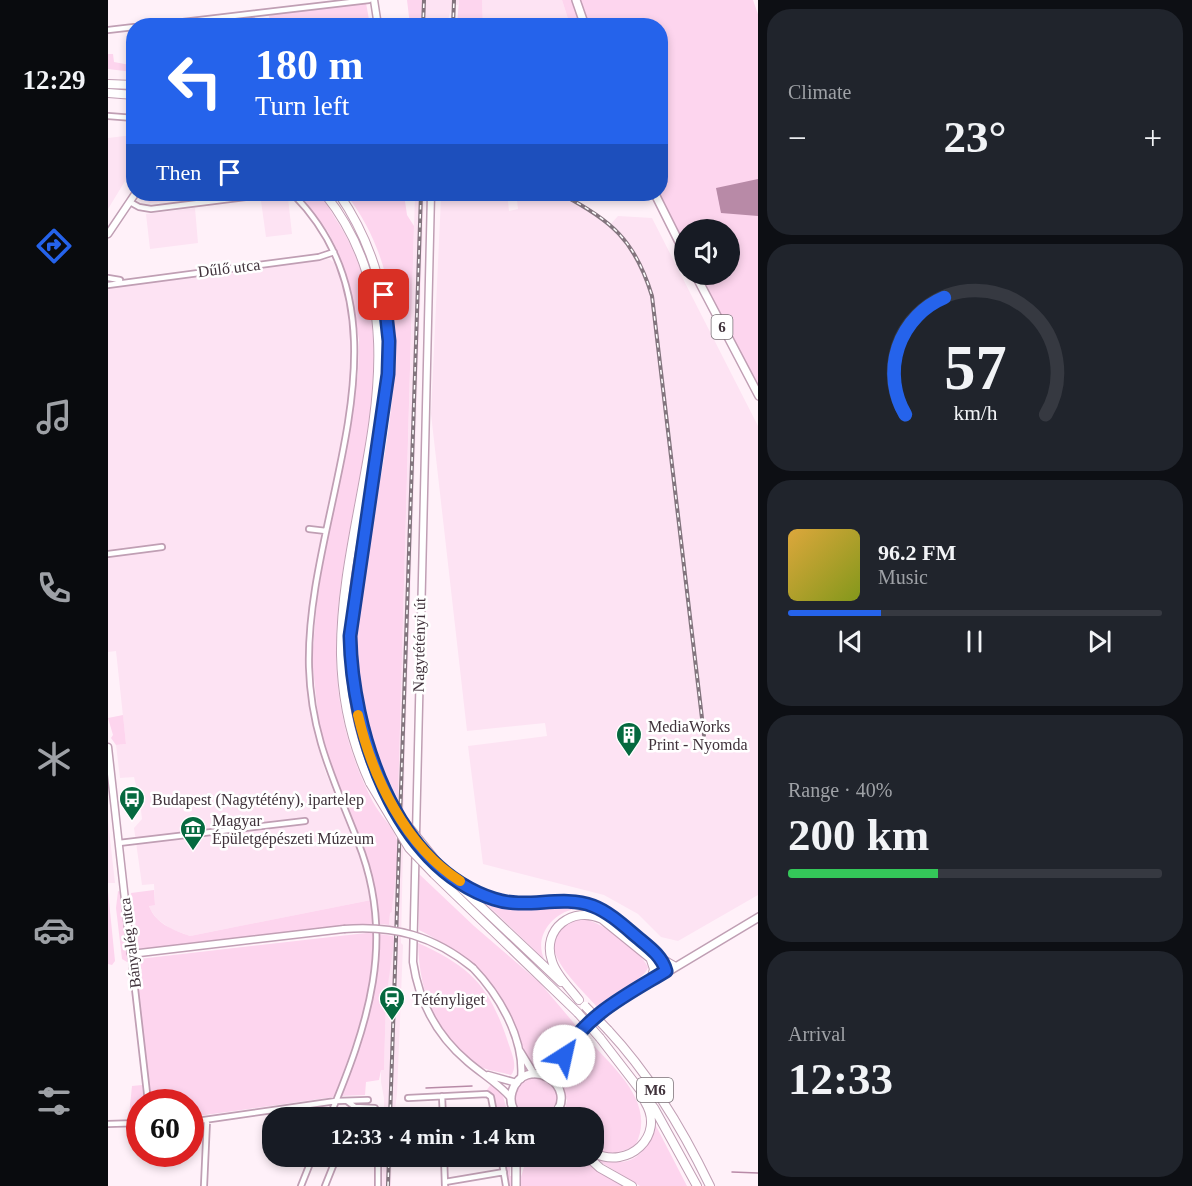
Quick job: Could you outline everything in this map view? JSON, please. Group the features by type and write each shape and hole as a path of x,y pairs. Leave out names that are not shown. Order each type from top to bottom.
{"highway":[{"path":"108,84 126,85"},
{"path":"108,93 126,94"},
{"name":"M6","path":"330,201 348,227 361,253 371,283 379,326 378,390 348,580 341,645 343,687 355,745 370,783 409,848 578,1013 600,1038 654,1108 697,1186"},
{"name":"M6","path":"343,201 361,232 375,265 384,295 389,341 384,412 350,636 356,705 364,741 377,773 399,815 442,869 608,1030 656,1090 695,1155 710,1186"},
{"path":"442,869 476,892 505,902 530,905 570,902 594,907 610,915 661,958 674,966"},
{"path":"582,1003 557,971 550,953 554,933 568,917 581,914 602,919 666,971"},
{"path":"661,958 666,971"},
{"path":"650,959 654,969 651,980"},
{"path":"604,1156 612,1158 626,1156 638,1150 648,1137 650,1113 626,1069"},
{"path":"599,1167 632,1186"}],"main road":[{"path":"374,0 377,18"},
{"path":"576,0 582,18"},
{"name":"Nagytétényi út","path":"432,201 412,943 415,975 431,1018 459,1054 511,1098"},
{"path":"658,201 674,232"},
{"path":"108,234 130,202"},
{"name":"6","path":"701,285 758,394"},
{"name":"Bányalég utca","path":"108,747 131,954"},
{"path":"519,1081 537,1074 604,1011 674,966 758,918"},
{"path":"131,954 344,929 375,927 411,932 448,950 472,968 499,1002 516,1043 537,1074 554,1081 561,1094 559,1107"},
{"path":"513,1107 511,1098 519,1081 516,1043"},
{"path":"554,1081 570,1043"},
{"name":"Nagytétényi út","path":"482,1073 519,1081"},
{"path":"516,1186 517,1167"}],"street":[{"path":"217,18 369,0"},
{"path":"108,30 126,28"},
{"path":"108,116 126,117"},
{"path":"130,202 139,207 151,208 210,201"},
{"path":"299,201 322,229 343,273 353,316 356,362 354,387 326,531 310,638 310,691 325,762 358,843 369,877 377,931 372,997 334,1107"},
{"name":"Dűlő utca","path":"108,285 123,281 319,257 334,252"},
{"name":"Dűlő utca","path":"108,278 123,281"},
{"path":"309,529 326,531"},
{"path":"108,554 162,547"},
{"path":"119,843 305,821"},
{"name":"Bányalég utca","path":"131,954 147,1089"},
{"path":"408,1098 489,1095 492,1107"},
{"path":"442,1096 442,1107"},
{"path":"204,1120 336,1101 368,1100"},
{"path":"347,1101 355,1107"},
{"path":"204,1186 207,1120"},
{"path":"108,1124 126,1123"},
{"path":"301,1186 309,1167"},
{"path":"325,1186 333,1167"},
{"path":"378,1167 378,1186"},
{"path":"444,1167 445,1184 504,1172"},
{"path":"503,1167 506,1186"}],"shaded area":[{"path":"407,0 422,0 421,18 409,18"},
{"path":"422,0 459,0 458,5 452,4 449,18 421,18"},
{"path":"459,0 482,0 483,18 458,18"},
{"path":"482,0 562,0 568,18 483,18"},
{"path":"562,0 572,0 578,18 568,18"},
{"path":"579,0 753,0 758,14 758,386 704,285 740,285 740,219 674,219 674,224 662,201 668,201 668,18 585,18"},
{"path":"366,3 369,18 269,18 275,14"},
{"path":"108,54 113,54 114,62 126,64 126,71 108,69"},
{"path":"126,136 126,179 108,209 108,138"},
{"path":"758,179 758,216 721,213 716,188"},
{"path":"261,201 288,201 292,234 266,237"},
{"path":"305,201 325,201 339,224 363,276 372,331 372,388 365,446 344,562 337,620 337,676 344,725 354,757 373,802 397,840 397,865 389,925 379,924 370,868 337,788 320,734 312,659 317,601 329,524 358,374 359,340 349,284 328,232"},
{"path":"350,201 405,201 407,215 414,226 398,799 376,751 362,700 357,665 358,620 394,380 394,331 387,283 372,237"},
{"path":"415,201 424,201 405,753 401,943 403,945 397,1094 395,1107 384,1107 381,1070 384,1070 386,999 393,936 389,925 390,912 392,912 397,839"},
{"path":"441,201 508,201 509,211 518,209 517,201 571,201 590,210 609,226 618,216 652,218 674,261 674,285 686,285 758,426 758,895 678,941 661,937 638,914 604,895 483,864 468,746 547,736 545,723 467,731 431,414"},
{"path":"195,208 198,243 150,249 146,214"},
{"path":"329,259 336,264 348,299 354,344 350,397 311,604 307,637 307,682 314,730 325,771 358,849 371,900 190,936 171,929 157,919 150,909 149,905 155,905 154,884 142,885 134,828 142,819 140,802 134,777 120,778 116,745 126,744 116,651 108,652 108,288"},
{"path":"123,715 126,744 116,745 111,738 113,735 108,718"},
{"path":"108,821 115,883 108,883"},
{"path":"418,873 474,926 540,983 578,1028 538,1066 532,1065 491,985 479,971 445,944 419,930"},
{"path":"154,890 155,905 149,906 152,912 171,929 190,936 371,900 374,925 139,949 131,893"},
{"path":"108,891 115,961 112,965 108,964"},
{"path":"118,891 124,893 130,960 127,962 122,959 116,908"},
{"path":"480,898 518,909 562,906 574,909 559,916 547,927 541,942 544,959"},
{"path":"580,918 598,924 618,936 636,952 648,967 635,982 598,1008 567,974 554,948 555,936 563,926"},
{"path":"375,932 367,996 356,1036 334,1097 204,1115 204,1089 149,1089 137,983 140,978 139,959"},
{"path":"380,934 393,936 394,941 386,999 384,1070 381,1070 379,1080 366,1082 365,1095 340,1096 356,1055 372,999"},
{"path":"418,943 453,961 477,982 486,994 502,1025 513,1056 514,1068 511,1075 479,1066 451,1044 432,1013 426,996"},
{"path":"585,1036 629,1086 641,1115 641,1130 635,1146 614,1153 604,1153 604,1107 565,1107 567,1100 561,1077 573,1050"},
{"path":"536,1077 544,1079 551,1083 557,1098 554,1107 517,1106 515,1098 517,1090 521,1083 528,1079"},
{"path":"492,1083 503,1096 506,1107 495,1107 493,1096 486,1091"},
{"path":"142,1085 142,1089 132,1089 132,1086"},
{"path":"654,1122 687,1186 640,1186 604,1164 604,1160 618,1162 635,1158 647,1144"},
{"path":"383,1167 392,1167 391,1186 382,1186"},
{"path":"505,1167 510,1167 510,1176 521,1177 524,1167 594,1167 629,1186 508,1186"}],"waterway":[{"path":"426,1088 472,1086"},
{"path":"732,1172 758,1173"}],"railway":[{"path":"423,18 424,0"},
{"path":"453,18 454,0"},
{"path":"390,1107 421,201"},
{"path":"574,201 607,223 629,246 638,260 652,296 704,735"},
{"path":"388,1186 389,1167"}],"slow traffic":[{"path":"358,715 364,741 393,805 423,849 445,871 460,881"}],"place":[{"name":"MediaWorks Print - Nyomda","path":"629,758"},
{"name":"Budapest (Nagytétény), ipartelep","path":"132,822"},
{"name":"Magyar Épületgépészeti Múzeum","path":"193,852"},
{"name":"Tétényliget","path":"392,1022"}],"route":[{"path":"384,295 389,341 388,374 350,636 352,679 358,716 364,741 386,793 416,840 445,871 476,892 505,902 530,905 570,902 594,907 610,915 661,958 666,971 593,1020 570,1043 564,1056"}]}
